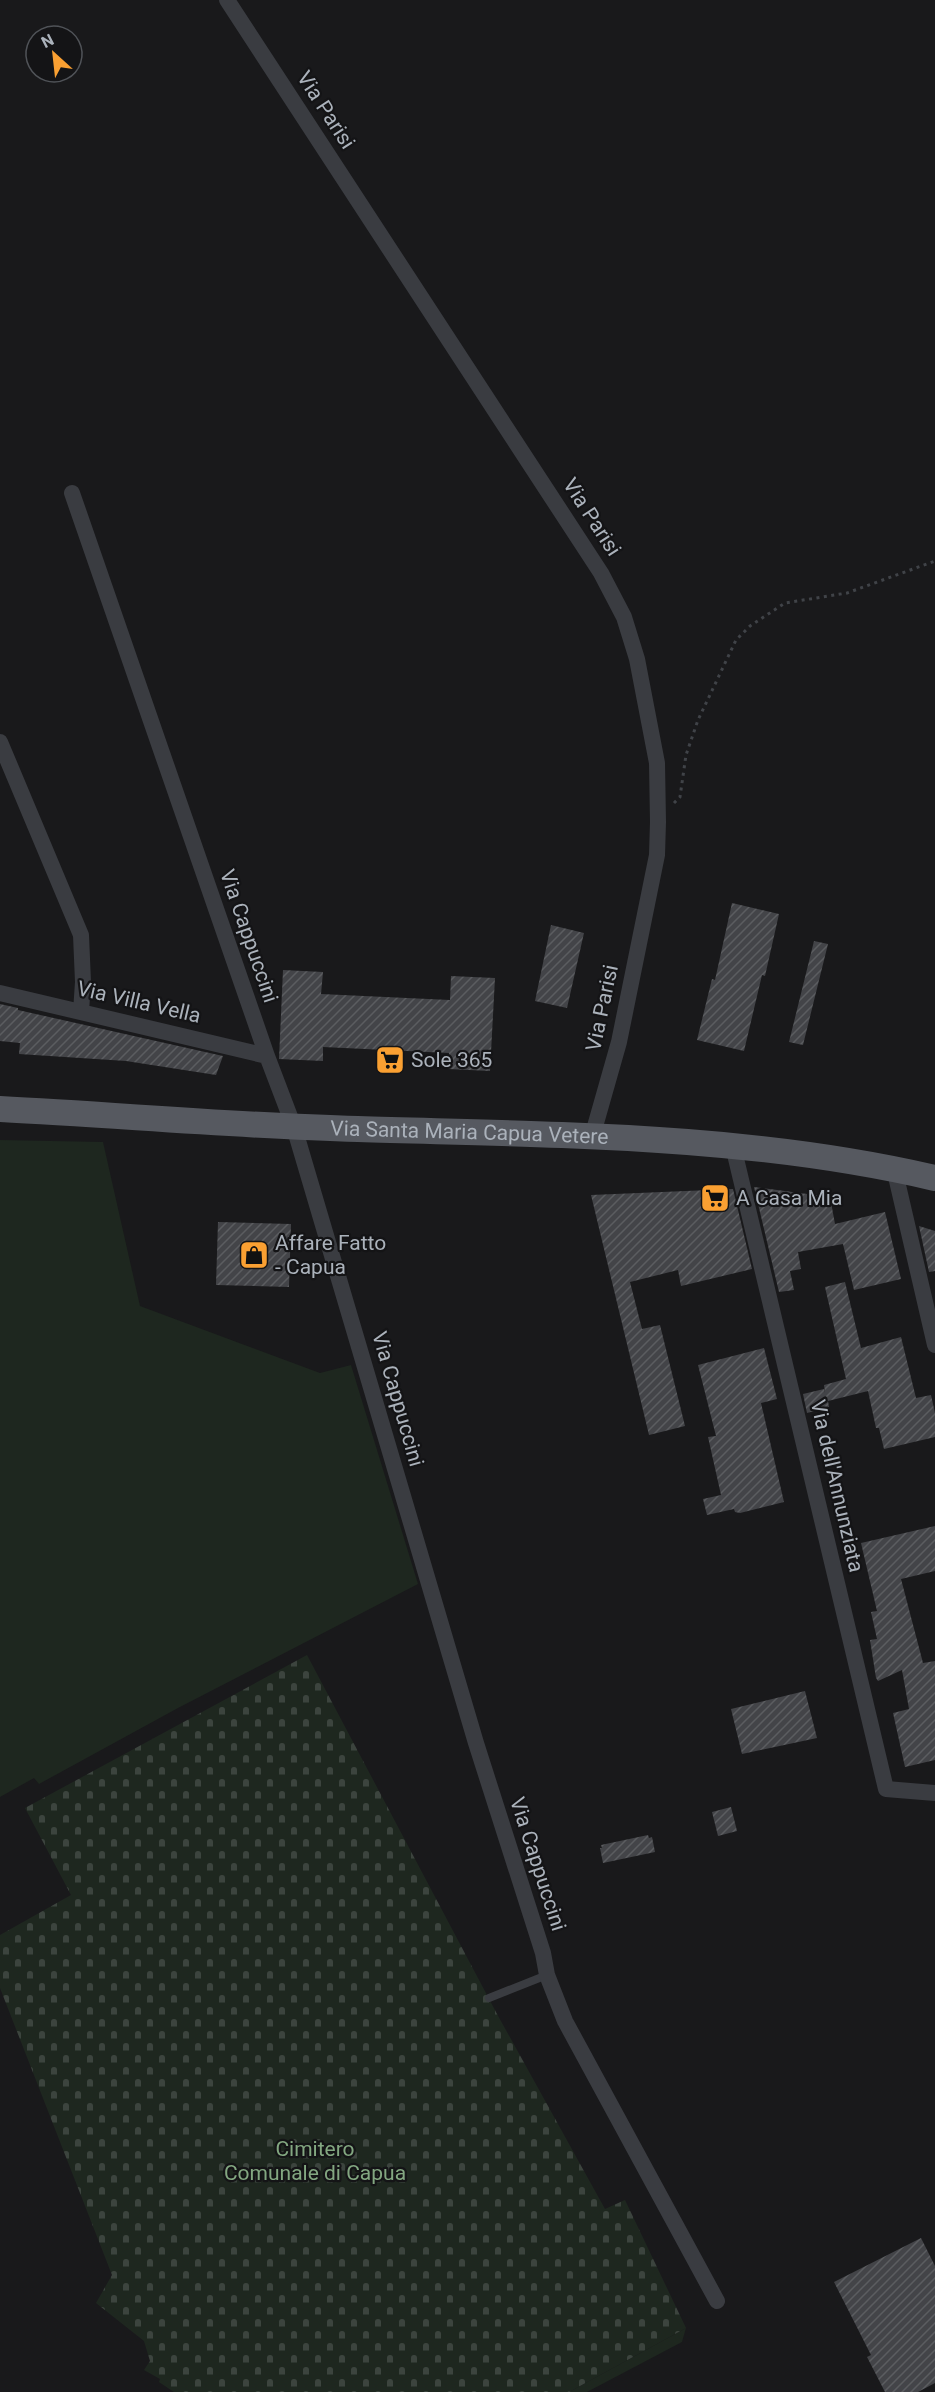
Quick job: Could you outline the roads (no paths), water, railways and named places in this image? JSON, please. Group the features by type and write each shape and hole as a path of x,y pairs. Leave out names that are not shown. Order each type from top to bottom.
{"main road":[{"name":"Via Santa Maria Capua Vetere","path":"0,1109 294,1127 592,1137 732,1146 894,1168 935,1178"}],"street":[{"name":"Via Parisi","path":"227,0 601,573 624,617 637,659 657,763 657,855 620,1041 592,1137"},
{"name":"Via Cappuccini","path":"72,493 267,1056 294,1127 476,1743 543,1953 547,1975 565,2021 717,2301"},
{"path":"0,742 81,935 81,1011"},
{"name":"Via Villa Vella","path":"0,993 267,1056"},
{"name":"Via dell'Annunziata","path":"732,1146 886,1789 935,1792"},
{"path":"894,1168 935,1345"}],"lane":[{"path":"489,1998 547,1975"}],"place":[{"name":"Sole 365","path":"390,1060"},
{"name":"A Casa Mia","path":"715,1198"},
{"name":"Affare Fatto - Capua","path":"254,1255"}],"park label":[{"name":"Cimitero Comunale di Capua","path":"315,2161"}]}
